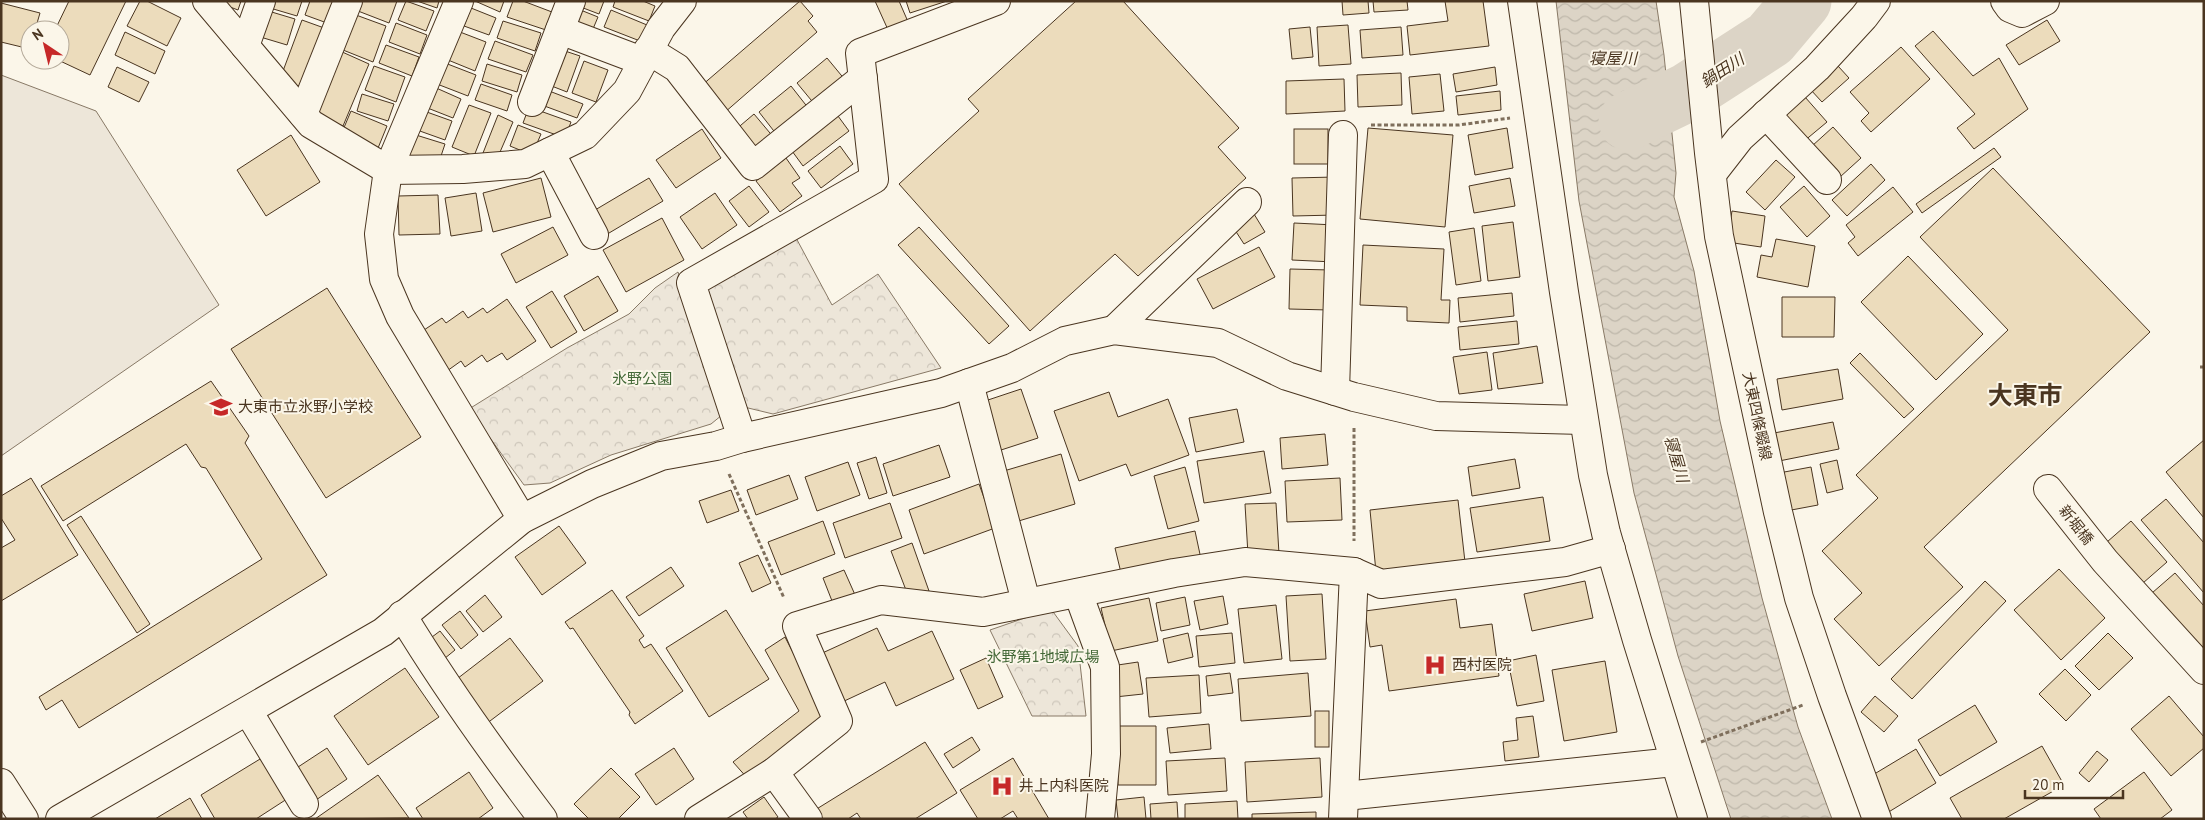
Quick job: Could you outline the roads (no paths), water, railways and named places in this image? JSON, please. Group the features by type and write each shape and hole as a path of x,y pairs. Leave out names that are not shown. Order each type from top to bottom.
{"street":[{"path":"207,1 311,124 388,170 463,169 525,164 585,135 627,91 661,28 682,1"},
{"path":"245,46 261,1"},
{"path":"303,114 348,1"},
{"path":"459,1 388,170 379,234 384,279 400,316 522,519"},
{"path":"532,102 571,1"},
{"path":"742,438 691,283 874,179 860,53 996,1"},
{"path":"1522,1 1583,420 1593,475 1611,550 1683,754 1693,819"},
{"name":"大東四條畷線","path":"1694,1 1719,236 1739,334 1799,598 1877,819"},
{"path":"1710,163 1817,68 1864,17 1876,1"},
{"path":"2005,1 2010,8 2022,13 2045,1"},
{"path":"560,30 645,56 677,68 752,166 863,78"},
{"path":"1766,114 1827,180"},
{"path":"1335,391 1343,135"},
{"path":"550,152 594,235"},
{"path":"1114,330 1247,202"},
{"path":"60,819 383,632 522,519 592,484 662,456 716,446 742,438 941,394 1012,368 1065,341 1114,330 1218,343 1287,376 1335,391 1436,416 1583,420"},
{"path":"969,383 1026,602"},
{"name":"新堀橋","path":"2048,489 2104,561 2204,670"},
{"path":"699,819 774,772 838,720 797,626 881,600 983,612 1026,602 1245,562 1354,572 1381,584 1565,562 1611,550"},
{"path":"1354,572 1344,807 1683,754"},
{"path":"1078,593 1105,667 1106,754 1100,819"},
{"path":"402,615 495,756 544,819"},
{"path":"248,711 304,804"},
{"path":"774,772 808,819"},
{"path":"1,784 24,819"}],"water":[{"name":"寝屋川","path":"1556,1 1656,1 1664,55 1676,173 1674,197 1694,271 1720,421 1762,598 1798,727 1832,819 1731,819 1678,656 1634,493 1579,201"}],"waterway":[{"name":"鍋田川","path":"1628,121 1688,92 1770,39 1802,1"}],"place":[{"name":"大東市立氷野小学校","path":"221,407"},
{"name":"西村医院","path":"1435,665"},
{"name":"井上内科医院","path":"1002,786"}],"district":[{"name":"大東市","path":"2025,395"}],"park label":[{"name":"氷野公園","path":"642,379"},
{"name":"氷野第1地域広場","path":"1043,657"}]}
